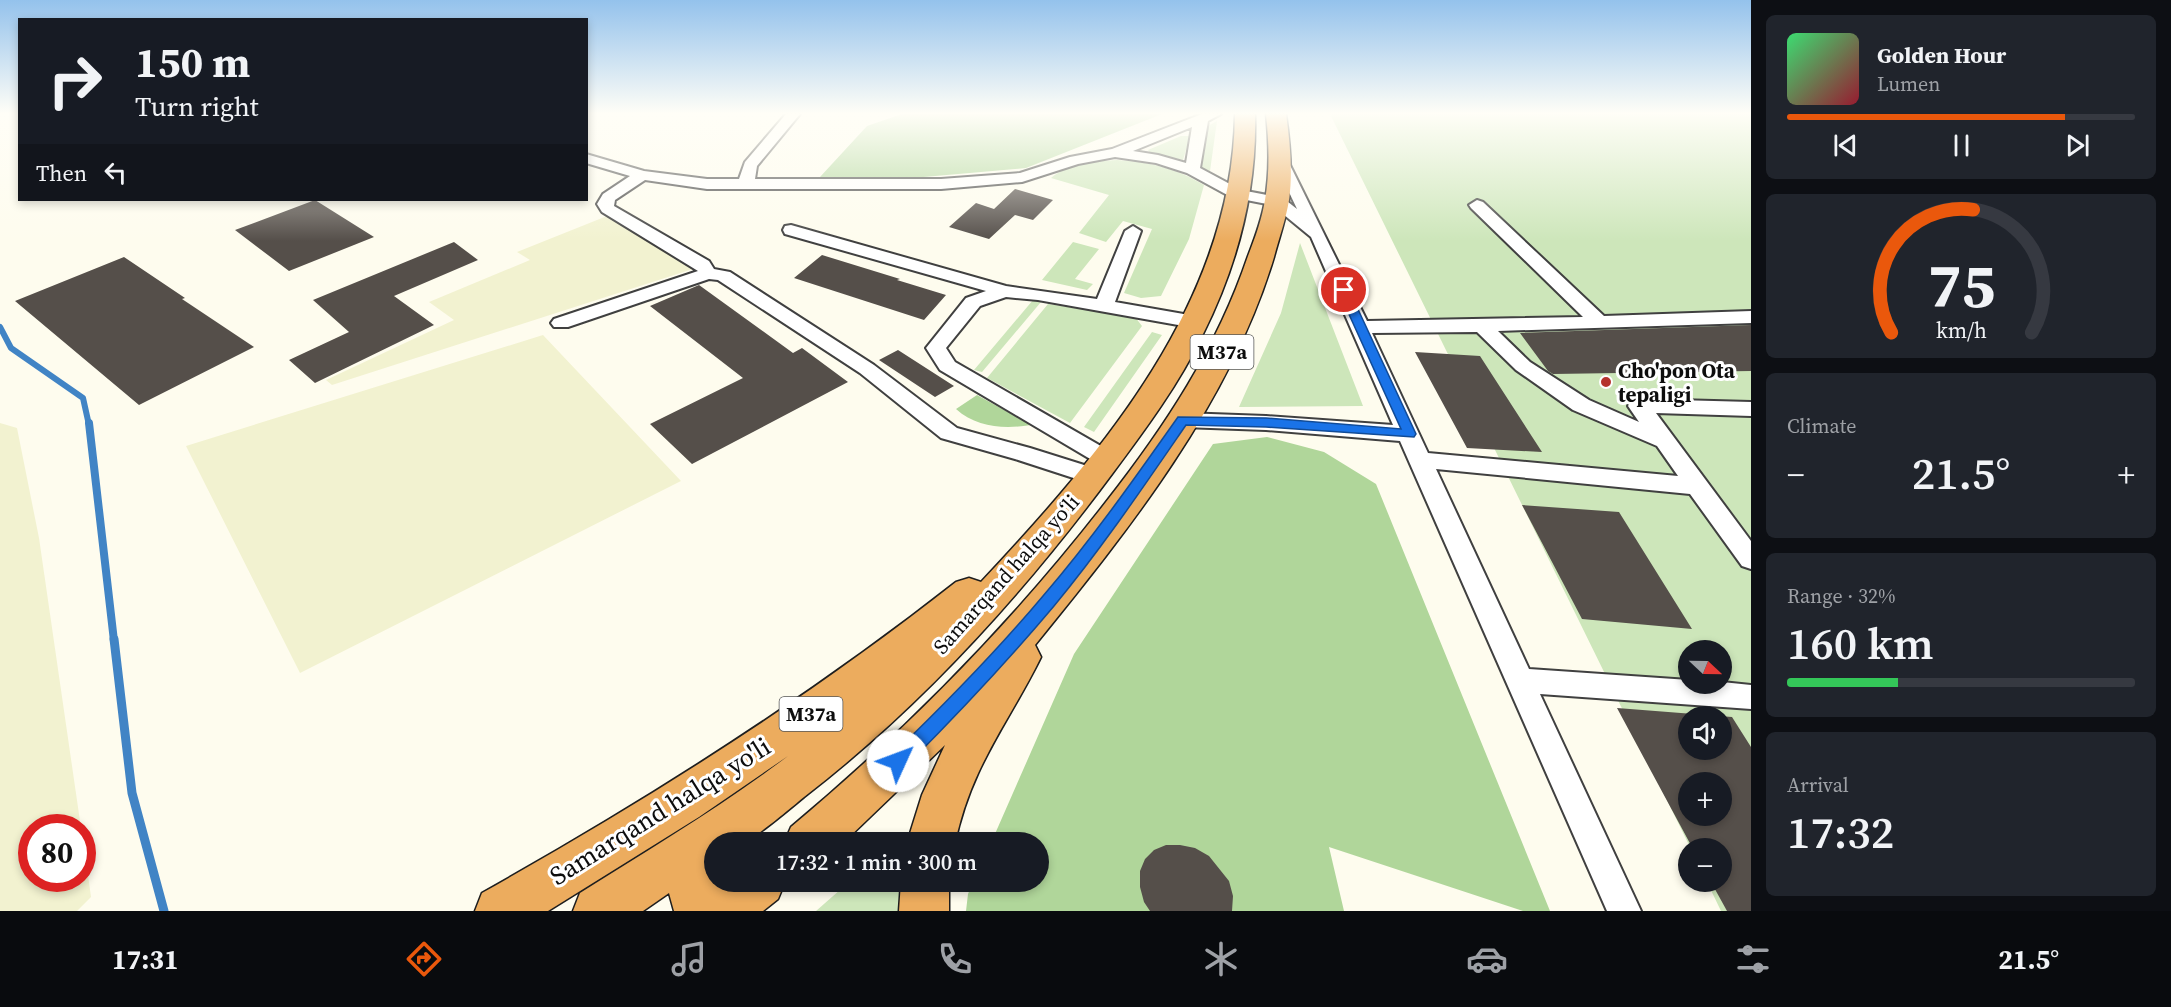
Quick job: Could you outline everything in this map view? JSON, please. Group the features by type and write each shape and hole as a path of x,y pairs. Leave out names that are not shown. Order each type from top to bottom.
{"highway":[{"name":"Samarqand halqa yoʻli","path":"742,832 745,814 827,752 941,647 1010,574 1099,467 1154,392 1196,322 1212,284 1224,246 1237,194 1243,157"},
{"name":"Samarqand halqa yoʻli","path":"820,832 914,747 966,695 1084,558 1143,479 1183,420 1238,320 1258,267 1277,201 1279,157"},
{"name":"Samarqand halqa yo'li","path":"500,911 623,838 717,778 878,665 973,589 1099,467"},
{"path":"934,832 941,805 991,704 1084,558"},
{"name":"Samarqand halqa yoʻli","path":"598,911 704,892"},
{"path":"699,911 725,892"},
{"path":"924,911 925,892"}],"street":[{"path":"746,184 750,165 757,157"},
{"path":"588,159 642,175 707,184 941,184 1022,177 1075,160 1095,157"},
{"path":"1140,157 1158,159 1192,170 1237,194 1277,201 1318,235"},
{"path":"1192,170 1196,157"},
{"path":"1279,157 1410,434 1518,680 1624,911"},
{"path":"642,175 609,197 605,204 608,209 703,265 708,273"},
{"path":"1477,206 1600,323"},
{"path":"791,230 1005,291 1038,294 1196,322"},
{"path":"1104,306 1133,231"},
{"path":"561,322 708,273 723,276 867,369 949,433 1022,453 1099,467"},
{"path":"1005,291 973,302 936,348 947,366 1099,467"},
{"path":"1361,327 1600,323 1751,317"},
{"path":"1482,326 1523,366 1581,405 1665,442"},
{"path":"1751,409 1639,406 1751,559"},
{"path":"1183,420 1266,423 1410,434"},
{"path":"1421,460 1697,486"},
{"path":"1518,680 1751,697"}],"green space":[{"path":"839,157 1055,157 1026,168 901,179 820,177"},
{"path":"1167,157 1184,157 1183,160"},
{"path":"1201,157 1212,157 1210,171 1199,167"},
{"name":"Cho'pon Ota tepaligi","path":"1351,157 1751,157 1751,911 1721,911 1712,892 1732,892 1732,838 1686,838 1680,826 1732,826 1732,772 1678,772 1678,823"},
{"path":"1117,160 1162,167 1183,174 1204,185 1189,239 1161,296 1141,298 1124,293 1152,229 1123,221 1106,242 1079,233 1109,195 1051,178 1073,166"},
{"path":"607,216 699,267 332,385 326,380 454,320 429,302 530,260 517,252"},
{"path":"1073,242 1099,249 1075,279 1093,284 1087,290 1042,280"},
{"path":"1300,243 1363,406 1239,407 1281,313"},
{"path":"1033,300 1041,302 982,372 974,370"},
{"path":"1048,304 1135,317 1142,326 1070,423 987,378"},
{"path":"1152,332 1162,335 1094,432 1084,427"},
{"path":"543,335 681,481 300,673 186,446"},
{"path":"977,395 1031,425 992,426 973,420 956,409"},
{"path":"0,423 17,428 39,538 79,814 18,814 18,892 90,892 91,897 77,911 0,911"},
{"path":"1267,437 1324,452 1376,484 1550,911 1523,911 1329,847 1344,911 966,911 969,892 1049,892 1049,832 996,832 1074,654 1213,444"},
{"path":"838,892 900,892 899,911 816,911"}],"building":[{"path":"1015,189 1053,200 1033,220 1015,215 989,239 949,227 976,203 994,209"},
{"path":"317,201 374,237 289,271 235,230"},
{"path":"454,242 478,260 394,296 434,325 315,383 289,360 349,332 313,300"},
{"path":"822,255 946,295 924,320 794,278"},
{"path":"124,257 254,347 139,405 15,301"},
{"path":"699,285 793,353 802,348 848,382 692,464 650,424 743,378 650,306"},
{"path":"1751,325 1751,371 1553,374 1548,371 1520,333"},
{"path":"898,350 954,386 935,397 879,360"},
{"path":"1415,352 1480,356 1542,452 1467,448"},
{"path":"1522,505 1619,512 1692,629 1582,619"},
{"path":"1617,708 1678,713 1678,760 1732,760 1732,717 1751,747 1751,911 1727,911 1717,892 1732,892 1732,838 1687,838 1681,826 1732,826 1732,772 1678,772 1678,821"},
{"path":"1166,845 1195,848 1209,856 1229,881 1233,896 1232,911 1150,911 1144,902 1140,887 1140,871 1145,859 1154,850"}],"waterway":[{"path":"0,327 11,348 83,398 89,425"},
{"path":"89,423 114,641"},
{"path":"114,639 132,793 164,911"}],"place":[{"name":"Cho'pon Ota tepaligi","path":"1606,382"}],"route":[{"path":"898,761 966,695 1050,600 1120,511 1183,420 1266,423 1410,434 1344,290"}]}
